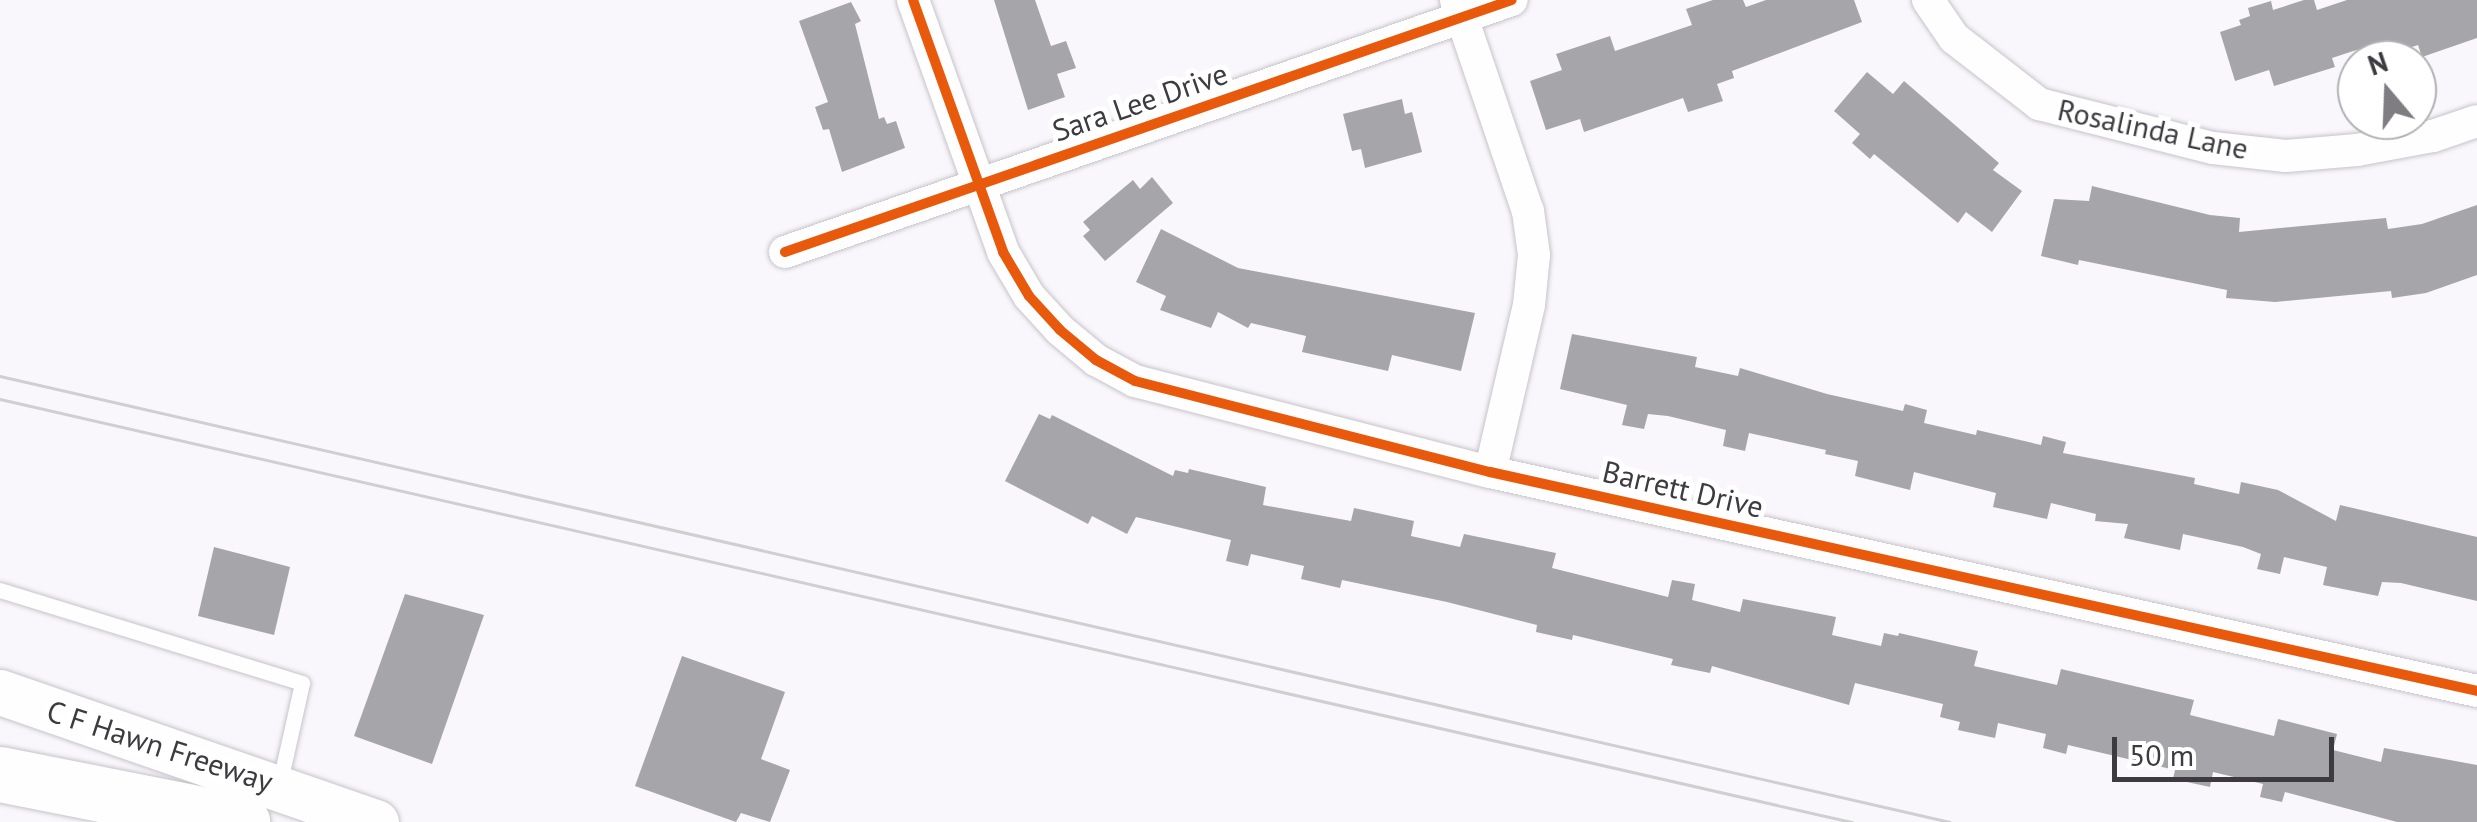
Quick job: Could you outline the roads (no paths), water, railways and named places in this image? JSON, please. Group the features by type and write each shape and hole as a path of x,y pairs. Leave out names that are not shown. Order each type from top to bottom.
{"highway":[{"path":"0,774 260,804"}],"main road":[{"name":"C F Hawn Freeway","path":"0,692 260,804 376,822"}],"street":[{"name":"Barrett Drive","path":"913,0 1003,252 1029,296 1060,330 1096,360 1135,381 1490,472 2477,691"},
{"name":"Sara Lee Drive","path":"785,252 1459,9 1512,0"},
{"name":"Rosalinda Lane","path":"1928,0 1954,38 2039,104 2212,148 2286,156 2358,150 2433,136 2477,121"},
{"path":"1459,9 1528,211 1534,254 1529,305 1490,472"}],"lane":[{"path":"0,590 302,683 260,804"}],"tram line":[{"path":"0,376 1950,822"},
{"path":"0,399 1852,822"}]}
